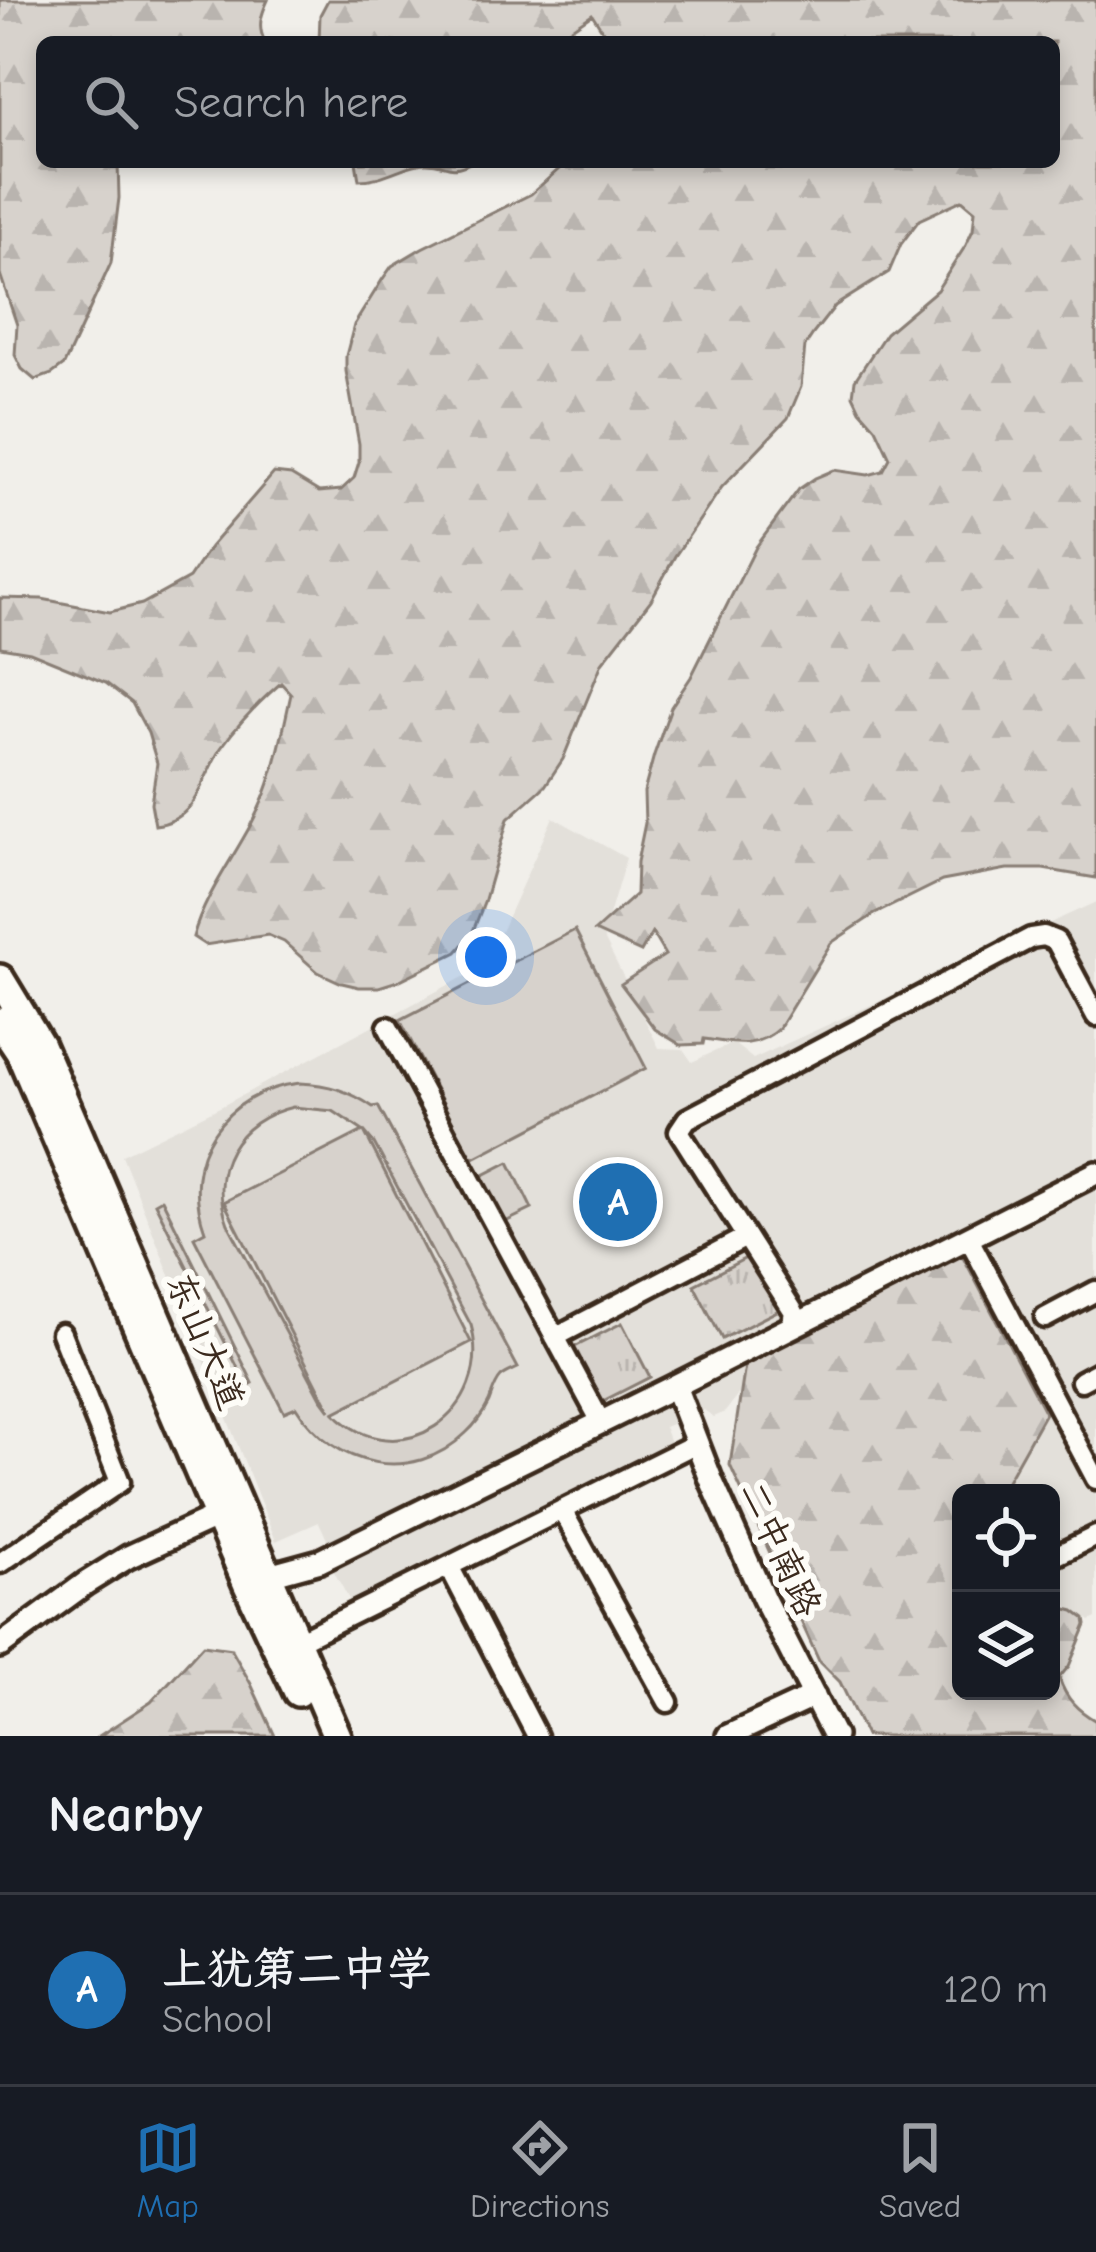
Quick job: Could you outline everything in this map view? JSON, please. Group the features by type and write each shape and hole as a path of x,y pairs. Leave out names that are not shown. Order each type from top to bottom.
{"main road":[{"name":"东山大道","path":"0,979 40,1045 227,1511"},
{"name":"东山大道","path":"0,1022 20,1052 227,1511 318,1736"},
{"name":"东山大道","path":"256,1579 296,1642 337,1736"}],"street":[{"path":"790,1328 794,1312 679,1131 694,1113 1030,938 1044,936 1055,941 1096,1016"},
{"path":"388,1027 601,1422"},
{"path":"256,1579 320,1561 1096,1173"},
{"path":"555,1337 746,1237"},
{"path":"968,1237 1096,1479"},
{"path":"1045,1318 1096,1291"},
{"path":"0,1563 120,1482 61,1333"},
{"name":"二中南路","path":"676,1386 764,1599 834,1736"},
{"path":"296,1642 698,1443"},
{"path":"562,1510 668,1702"},
{"path":"0,1646 128,1557 227,1511"},
{"path":"1060,1554 1096,1536"},
{"path":"449,1566 537,1736"},
{"path":"728,1736 814,1696"}],"shaded area":[{"path":"553,817 626,858 603,936 659,1048 683,1049 692,1062 733,1043 753,1059 1096,902 1096,1618 1090,1621 1060,1601 1060,1484 1005,1484 1045,1413 746,1358 741,1391 725,1412 714,1417 704,1410 664,1427 671,1445 351,1603 333,1570 339,1566 319,1522 276,1541 122,1155 486,965"}],"green space":[{"path":"0,0 268,0 261,21 263,36 36,36 36,168 118,168 111,263 64,365 52,374 35,380 22,369 15,355 17,325 0,274"},
{"path":"328,0 1096,0 1096,878 1043,869 1007,869 942,881 873,915 831,943 779,1028 762,1040 744,1043 704,1039 703,1044 681,1045 655,1029 621,984 665,955 652,933 641,952 595,931 636,894 644,792 654,755 671,707 756,547 799,489 815,478 834,470 868,475 883,471 890,458 853,395 855,380 886,333 937,290 966,245 975,211 962,200 919,220 889,272 835,306 813,334 805,346 801,387 788,418 722,487 651,600 602,663 563,759 545,786 508,819 484,903 471,936 457,952 398,981 359,987 318,972 284,942 268,935 205,945 193,937 265,794 291,694 281,683 265,698 221,748 190,807 170,822 155,825 151,803 157,763 132,703 106,683 30,652 0,647 0,598 42,599 110,612 142,604 189,578 274,473 291,475 319,492 341,490 354,478 359,462 346,356 354,325 382,280 392,266 531,194 560,168 1060,168 1060,36 606,36 592,14 560,36 319,36 320,15"},
{"path":"357,168 405,168 377,177 359,180"},
{"path":"575,930 646,1068 472,1159 400,1020"},
{"path":"300,1083 320,1085 378,1106 518,1368 499,1379 470,1430 445,1450 422,1460 375,1462 331,1444 296,1407 284,1412 194,1237 205,1231 198,1178 214,1132 250,1099","holes":["293,1107 333,1111 363,1131 224,1202 330,1410 228,1224 222,1204 221,1184 231,1150 256,1123","364,1131 471,1325 475,1357 469,1385 455,1409 435,1426 411,1437 385,1439 359,1431 334,1413 471,1342"]},
{"path":"509,1162 532,1209 503,1223 480,1177"},
{"path":"162,1199 253,1383 247,1386 155,1203"},
{"path":"959,1249 1045,1413 1005,1484 952,1484 952,1700 1060,1700 1060,1680 1073,1703 1096,1721 1096,1736 866,1736 840,1682 819,1661 730,1465 746,1359"},
{"path":"750,1256 779,1310 722,1339 694,1285"},
{"path":"622,1323 650,1377 593,1406 565,1352"},
{"path":"1060,1607 1074,1611 1086,1625 1060,1677"},
{"path":"203,1645 231,1649 275,1736 99,1736 151,1702"}],"place":[{"name":"上犹第二中学","path":"618,1202"}]}
